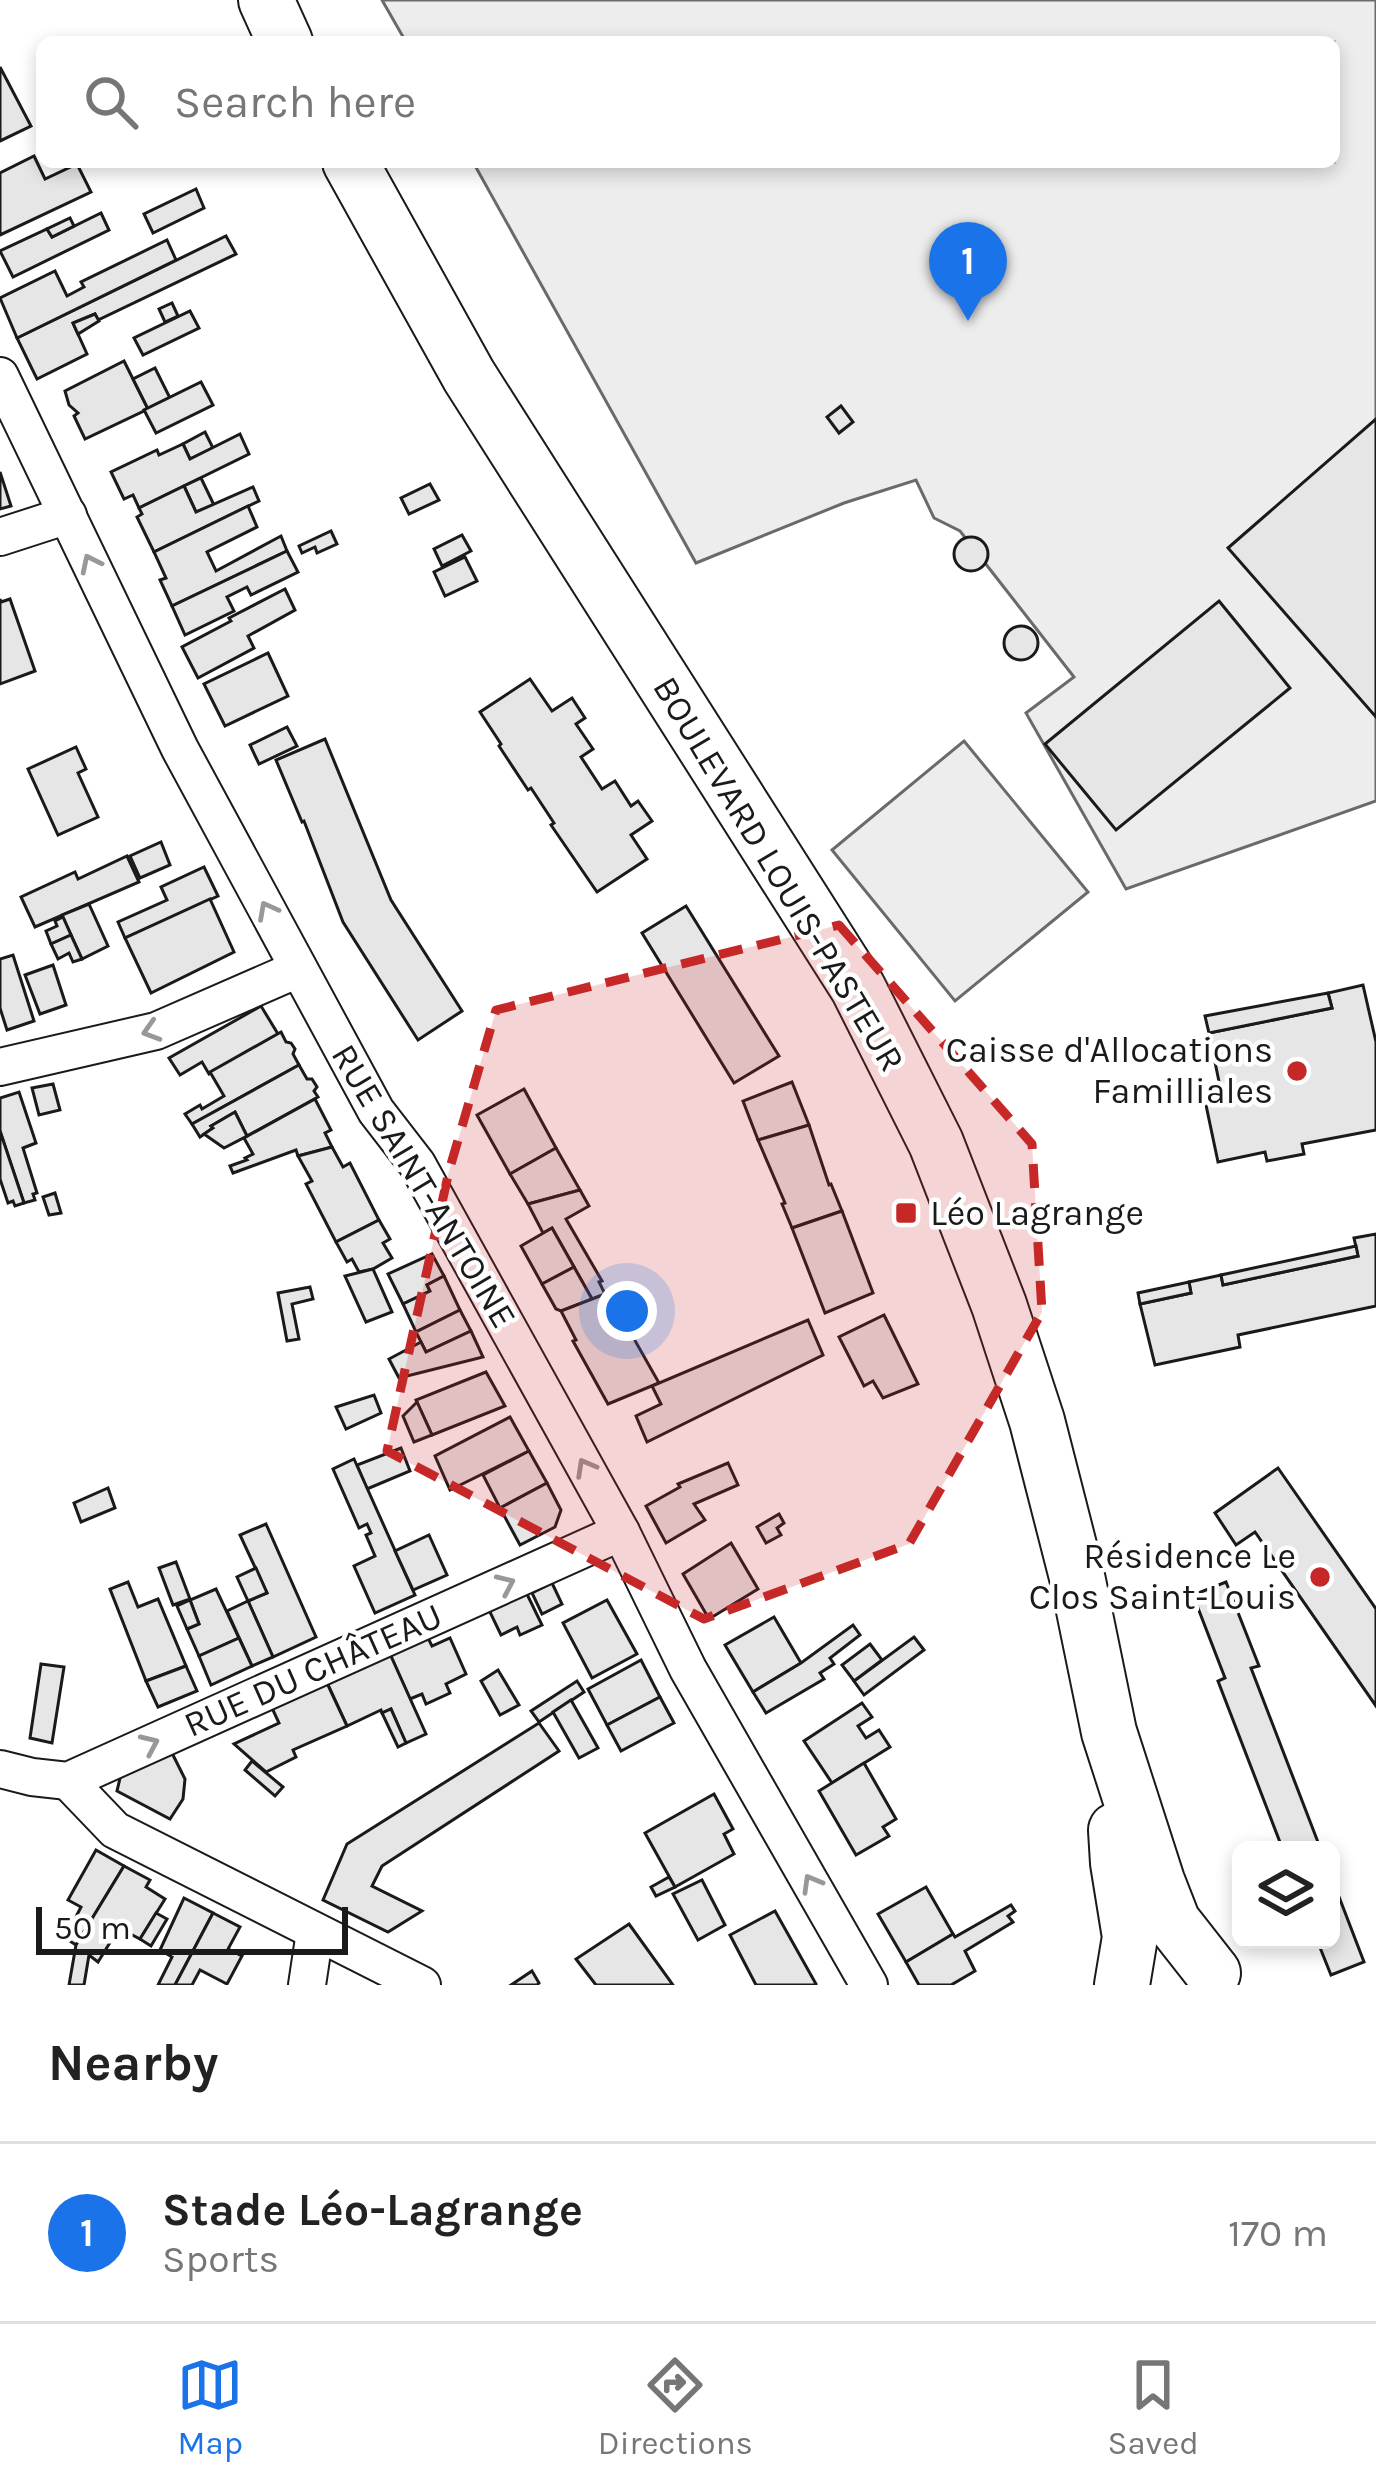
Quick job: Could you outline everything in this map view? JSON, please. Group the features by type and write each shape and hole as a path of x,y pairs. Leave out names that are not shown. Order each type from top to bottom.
{"main road":[{"path":"266,0 282,36"},
{"name":"BOULEVARD LOUIS-PASTEUR","path":"353,168 469,376 857,988 936,1143 999,1305 1037,1421 1078,1581 1109,1732 1172,1922 1219,1979"},
{"path":"1109,1732 1118,1863 1130,1936 1122,1985"},
{"path":"1132,1985 1164,1963 1189,1965 1219,1979"}],"street":[{"name":"RUE SAINT-ANTOINE","path":"0,376 180,748 298,969 376,1111 417,1164 621,1532 688,1669 869,1985"},
{"path":"0,537 68,515"},
{"path":"0,1067 156,1031 298,969"},
{"name":"RUE DU CHÂTEAU","path":"68,1781 621,1532"},
{"path":"0,1769 68,1781 115,1830 422,1985"},
{"path":"307,1985 315,1932"}],"highlighted area":[{"path":"839,925 1032,1144 1042,1312 909,1544 704,1619 387,1451 449,1171 496,1010"}],"shaded area":[{"path":"382,0 1376,0 1376,801 1126,889 1026,713 1074,677 960,531 934,518 916,480 844,503 696,563 476,168 1340,168 1340,36 403,36"},
{"path":"964,741 1088,892 955,1001 832,850"}],"building":[{"path":"0,67 31,126 0,141"},
{"path":"34,156 45,179 79,168 91,192 0,235 0,173"},
{"path":"196,189 204,208 153,233 144,214"},
{"path":"101,213 109,230 13,277 0,251 47,229 52,237"},
{"path":"70,218 74,226 52,237 47,229"},
{"path":"226,236 236,254 98,320 95,314 73,323 87,354 37,379 17,338"},
{"path":"167,240 176,260 17,338 0,298 55,271 67,296 84,287 81,282"},
{"path":"172,303 178,316 165,322 159,309"},
{"path":"190,311 199,328 143,355 134,338"},
{"path":"95,314 99,321 78,334 73,323"},
{"path":"124,361 148,409 85,439 65,391"},
{"path":"155,368 170,398 148,409 133,379"},
{"path":"201,382 213,405 156,433 144,410"},
{"path":"841,406 853,422 839,433 827,417"},
{"path":"1376,419 1376,717 1228,548"},
{"path":"205,432 213,448 190,459 183,444"},
{"path":"240,434 249,454 139,508 133,495 124,499 111,472 157,450 159,455 183,444 190,459"},
{"path":"0,472 11,506 0,509"},
{"path":"201,478 214,505 196,512 184,486"},
{"path":"430,484 439,500 409,514 401,498"},
{"path":"184,486 196,512 253,487 259,501 154,552 137,517 142,514 139,508"},
{"path":"248,506 257,527 207,552 216,571 281,536 287,551 172,606 154,552"},
{"path":"331,531 337,544 317,553 315,547 302,553 299,546"},
{"path":"462,535 471,551 442,566 434,549"},
{"path":"971,537 983,542 988,554 983,566 971,571 959,566 954,554 959,542"},
{"path":"287,551 298,572 251,595 247,587 227,597 234,611 185,635 172,606"},
{"path":"465,557 477,581 445,596 434,572"},
{"path":"285,589 295,610 248,636 254,648 198,678 182,647"},
{"path":"0,599 10,599 35,671 0,684"},
{"path":"1219,601 1290,688 1116,830 1045,744"},
{"path":"1021,626 1033,631 1038,643 1033,655 1021,660 1009,655 1004,643 1009,631"},
{"path":"268,653 288,696 225,726 204,684"},
{"path":"530,679 552,711 572,698 585,718 576,724 593,749 581,757 602,789 615,781 631,806 638,801 652,821 631,835 647,859 597,892 480,712"},
{"path":"287,727 297,746 259,764 250,745"},
{"path":"325,739 391,900 462,1011 418,1040 343,922 276,760"},
{"path":"76,747 86,769 78,773 98,817 58,835 28,769"},
{"path":"161,842 170,865 140,878 130,856"},
{"path":"127,856 139,882 35,927 21,897 75,872 78,879"},
{"path":"204,867 218,896 125,938 118,922 167,900 161,887"},
{"path":"210,899 234,952 151,993 125,938"},
{"path":"89,904 108,946 82,959 62,915"},
{"path":"686,906 779,1056 734,1083 642,933"},
{"path":"63,917 71,935 51,944 46,931"},
{"path":"71,935 82,959 73,962 69,953 58,959 51,944"},
{"path":"13,955 34,1021 7,1030 0,1008 0,959"},
{"path":"53,965 66,1005 40,1014 25,975"},
{"name":"Caisse d'Allocations Familliales","path":"1363,985 1376,1042 1376,1130 1302,1144 1304,1154 1267,1161 1265,1152 1218,1162 1206,1105 1223,1101 1209,1033 1332,1008 1328,993"},
{"path":"1328,993 1332,1008 1209,1033 1205,1016"},
{"path":"261,1006 278,1034 209,1074 202,1062 180,1075 169,1058"},
{"path":"281,1032 295,1049 299,1065 192,1124 185,1114 224,1096 210,1072"},
{"path":"299,1065 317,1087 318,1097 247,1136 235,1112 200,1137 192,1124"},
{"path":"792,1082 809,1125 758,1140 743,1101"},
{"path":"53,1084 60,1110 39,1115 32,1088"},
{"path":"524,1089 556,1148 510,1174 477,1115"},
{"path":"19,1092 36,1143 23,1148 37,1193 35,1200 24,1203 0,1131 0,1098"},
{"path":"315,1099 331,1130 325,1133 332,1147 298,1156 296,1150 233,1173 230,1166 253,1154 244,1138"},
{"path":"235,1112 247,1136 224,1148 204,1134 211,1126"},
{"path":"809,1125 842,1211 792,1228 758,1140"},
{"path":"0,1131 24,1203 15,1206 13,1201 8,1203 0,1179"},
{"path":"332,1147 343,1167 350,1163 379,1220 336,1242 306,1184 312,1181 298,1156"},
{"path":"556,1148 580,1190 528,1204 510,1174"},
{"path":"580,1190 589,1206 566,1219 602,1281 605,1294 592,1299 552,1228 543,1233 528,1204"},
{"path":"55,1193 61,1213 49,1215 43,1197"},
{"path":"842,1211 873,1293 825,1313 792,1228"},
{"path":"379,1220 390,1239 383,1243 392,1258 359,1272 336,1242"},
{"path":"552,1228 574,1267 542,1284 521,1246"},
{"path":"1376,1234 1376,1306 1238,1335 1240,1347 1155,1365 1140,1304 1191,1293 1189,1282 1221,1275 1223,1285 1358,1256 1354,1238"},
{"path":"1356,1246 1358,1256 1223,1285 1221,1275"},
{"path":"432,1254 444,1276 427,1285 430,1291 403,1304 388,1274"},
{"path":"574,1267 592,1299 561,1311 542,1284"},
{"path":"373,1269 392,1312 366,1322 345,1276"},
{"path":"444,1276 460,1310 416,1332 403,1304 430,1291 427,1285"},
{"path":"1189,1282 1191,1293 1140,1304 1138,1293"},
{"path":"310,1287 313,1299 292,1304 299,1339 287,1341 278,1293"},
{"path":"605,1294 659,1383 608,1404 561,1311"},
{"path":"460,1310 471,1331 426,1352 416,1332"},
{"path":"884,1315 918,1384 883,1398 873,1381 864,1386 839,1337"},
{"path":"808,1320 823,1355 647,1442 636,1416 661,1404 652,1386"},
{"path":"471,1331 483,1357 399,1378 389,1359 421,1342 426,1352"},
{"path":"486,1372 505,1406 432,1435 416,1400"},
{"path":"374,1395 381,1413 346,1429 336,1407"},
{"path":"417,1402 432,1435 414,1442 403,1416"},
{"path":"510,1417 529,1451 450,1490 435,1456"},
{"path":"401,1448 410,1471 367,1489 357,1465"},
{"path":"529,1451 547,1483 500,1508 483,1475"},
{"path":"354,1459 415,1595 375,1613 354,1566 375,1556 366,1535 371,1533 367,1524 359,1528 333,1469"},
{"path":"728,1463 738,1485 694,1504 705,1520 666,1543 646,1506 680,1487 678,1484"},
{"name":"Résidence Le Clos Saint-Louis","path":"1278,1468 1376,1609 1376,1706 1255,1532 1236,1545 1215,1513"},
{"path":"547,1483 561,1510 555,1527 520,1545 500,1508"},
{"path":"108,1488 115,1508 81,1522 74,1503"},
{"path":"779,1514 784,1523 777,1528 781,1535 766,1543 757,1527"},
{"path":"266,1524 316,1637 273,1657 248,1601 267,1593 240,1535"},
{"path":"429,1535 447,1575 413,1590 395,1551"},
{"path":"731,1543 758,1589 709,1619 683,1574"},
{"path":"176,1562 190,1599 173,1605 159,1568"},
{"path":"256,1568 267,1593 248,1601 237,1577"},
{"path":"128,1582 138,1607 158,1599 186,1666 146,1681 110,1589"},
{"path":"1226,1582 1259,1666 1251,1668 1318,1841 1280,1841 1218,1681 1225,1678 1193,1595"},
{"path":"552,1583 562,1604 542,1614 532,1593"},
{"path":"216,1589 239,1638 199,1656 187,1629 199,1624 190,1600"},
{"path":"525,1590 542,1625 520,1635 517,1627 501,1635 488,1608"},
{"path":"190,1600 199,1624 187,1629 177,1606"},
{"path":"607,1600 637,1654 592,1678 563,1623"},
{"path":"248,1601 273,1657 252,1666 227,1611"},
{"path":"774,1617 801,1663 753,1692 725,1645"},
{"path":"853,1625 860,1635 830,1658 834,1664 820,1673 824,1679 766,1713 753,1692"},
{"path":"427,1636 432,1646 450,1638 466,1674 446,1684 450,1693 426,1704 422,1694 410,1699 390,1654"},
{"path":"914,1637 924,1650 864,1695 854,1681"},
{"path":"239,1638 252,1666 211,1685 199,1656"},
{"path":"870,1644 882,1660 854,1681 842,1665"},
{"path":"390,1654 426,1734 406,1743 391,1709 347,1726 327,1683"},
{"path":"641,1660 660,1697 607,1725 588,1689"},
{"path":"41,1664 64,1667 52,1743 30,1738"},
{"path":"186,1666 197,1691 158,1707 146,1681"},
{"path":"498,1670 519,1705 500,1715 481,1681"},
{"path":"577,1681 584,1692 539,1722 531,1711"},
{"path":"327,1683 347,1726 293,1750 296,1757 266,1772 234,1744 279,1723 272,1708"},
{"path":"660,1697 674,1723 621,1751 607,1725"},
{"path":"571,1700 598,1748 579,1758 553,1712"},
{"path":"862,1703 872,1717 858,1726 866,1738 879,1730 890,1747 832,1783 804,1741"},
{"path":"391,1709 406,1743 398,1747 382,1713"},
{"path":"539,1723 559,1751 382,1866 372,1886 422,1911 388,1932 323,1900 347,1844"},
{"path":"172,1753 185,1779 183,1799 170,1819 117,1791 121,1774"},
{"path":"252,1761 283,1787 275,1796 245,1770"},
{"path":"864,1763 896,1819 883,1827 889,1836 856,1855 819,1791"},
{"path":"714,1794 733,1829 724,1834 734,1854 675,1887 645,1833"},
{"path":"96,1850 124,1866 76,1945 65,1938 81,1907 68,1900"},
{"path":"124,1866 150,1880 146,1887 165,1899 140,1939 119,1928 98,1962 89,1955 84,1985 69,1985 76,1945"},
{"path":"669,1877 675,1887 656,1896 651,1887"},
{"path":"702,1880 725,1925 698,1940 673,1894"},
{"path":"926,1887 953,1934 906,1962 878,1914"},
{"path":"184,1898 213,1913 175,1985 158,1985 172,1957 160,1950"},
{"path":"1340,1899 1364,1962 1331,1975 1321,1949 1340,1949"},
{"path":"1011,1905 1015,1911 1008,1916 1013,1922 965,1951 975,1971 951,1985 919,1985 906,1962"},
{"path":"775,1911 815,1985 756,1985 730,1935"},
{"path":"156,1913 167,1919 151,1946 140,1939"},
{"path":"213,1913 240,1927 228,1949 242,1956 227,1984 200,1970 192,1985 175,1985"},
{"path":"629,1924 673,1985 596,1985 576,1959"},
{"path":"532,1971 537,1985 511,1985"}],"place":[{"name":"Stade Léo-Lagrange","path":"968,321"},
{"name":"Caisse d'Allocations Familliales","path":"1297,1071"},
{"name":"Léo Lagrange","path":"906,1213"},
{"name":"Résidence Le Clos Saint-Louis","path":"1320,1577"}]}
